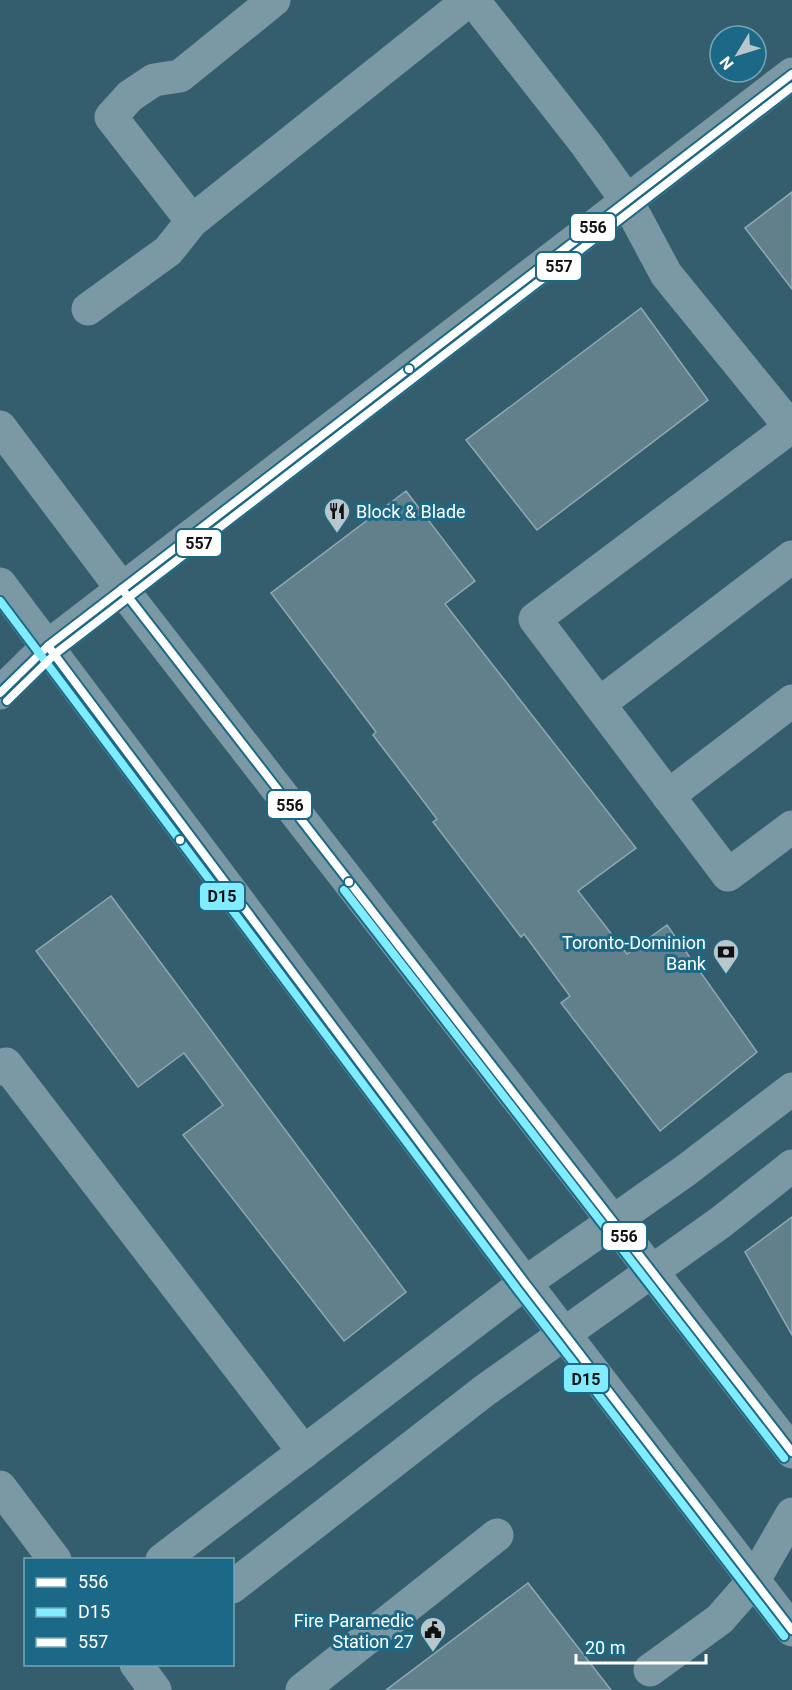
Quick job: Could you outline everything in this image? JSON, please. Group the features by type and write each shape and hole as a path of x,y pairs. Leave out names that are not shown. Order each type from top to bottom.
{"street":[{"path":"192,221 111,117 130,96 154,80 180,76 274,0"},
{"path":"88,309 168,251 192,221 471,0 586,144 627,201 666,274 792,427 535,619 728,875 792,827"},
{"path":"0,693 48,646 792,74"},
{"path":"0,427 122,589 792,1452"},
{"path":"599,704 792,557"},
{"path":"0,584 525,1282 792,1630"},
{"path":"668,796 792,700"},
{"path":"0,1069 6,1064 304,1452"},
{"path":"165,1558 525,1282 686,1171 792,1089"},
{"path":"234,1585 484,1391 721,1222 792,1167"},
{"path":"0,1487 53,1558"},
{"path":"650,1670 720,1618 754,1580 792,1514"},
{"path":"302,1690 498,1535"},
{"path":"137,1666 155,1690"}],"building":[{"path":"792,192 792,289 745,228"},
{"path":"641,308 708,400 537,530 466,440"},
{"path":"406,491 475,581 445,604 636,848 578,891 627,954 667,925 757,1052 660,1131 561,1003 570,996 524,934 521,937 433,822 437,819 373,735 376,732 271,593"},
{"path":"111,896 406,1292 344,1341 183,1135 223,1105 184,1053 138,1087 36,951"},
{"path":"792,1217 792,1335 745,1252"},
{"path":"528,1583 611,1690 386,1690"}],"transit line":[{"name":"556","path":"0,693 48,646 792,74"},
{"name":"557","path":"7,701 55,654 792,87"},
{"name":"556","path":"122,589 792,1452"},
{"name":"D15","path":"0,601 517,1289 784,1636"},
{"name":"556","path":"48,646 525,1283 792,1630"},
{"name":"D15","path":"344,890 784,1458"}],"place":[{"name":"Block & Blade","path":"337,534"},
{"name":"Toronto-Dominion Bank","path":"726,975"},
{"name":"Fire Paramedic Station 27","path":"433,1653"}]}
